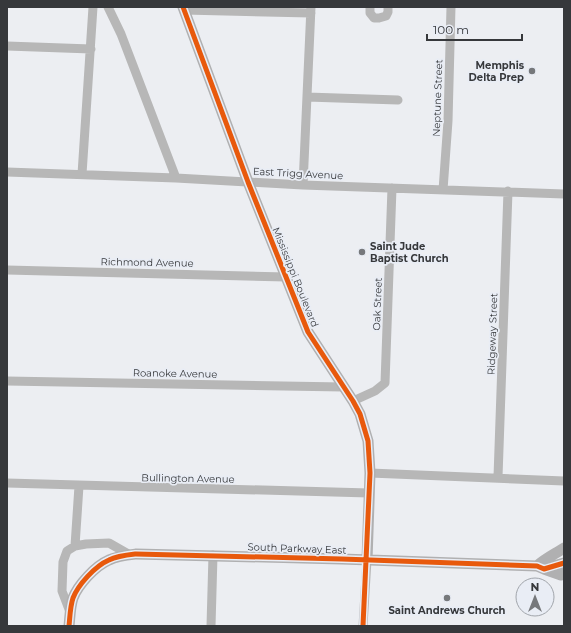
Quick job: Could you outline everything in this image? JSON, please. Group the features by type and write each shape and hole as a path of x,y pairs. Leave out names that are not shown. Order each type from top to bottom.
{"main road":[{"name":"Mississippi Boulevard","path":"183,8 248,182 308,332 360,414 368,441 370,473 367,560"},
{"path":"541,568 546,559 564,548"},
{"name":"South Parkway East","path":"69,626 70,612 74,597 88,576 97,567 108,560 130,555 213,555 541,568 564,563"},
{"name":"South Parkway East","path":"541,568 561,575 564,574"}],"street":[{"path":"82,174 93,7"},
{"path":"108,7 121,34 176,178"},
{"path":"370,7 370,12 374,18 386,16 388,7"},
{"name":"Neptune Street","path":"443,190 448,121 451,7"},
{"path":"183,8 311,10 303,185"},
{"path":"7,46 91,49"},
{"path":"307,97 398,100"},
{"name":"East Trigg Avenue","path":"7,172 176,178 303,185 564,194"},
{"name":"Oak Street","path":"353,401 375,392 385,383 392,188"},
{"name":"Ridgeway Street","path":"498,477 508,191"},
{"name":"Richmond Avenue","path":"7,270 286,277"},
{"name":"Roanoke Avenue","path":"7,381 343,386"},
{"path":"370,473 498,477 564,481"},
{"name":"Bullington Avenue","path":"7,483 369,493"},
{"path":"75,546 79,486"},
{"path":"70,612 62,591 63,562 67,551 75,546 109,543 130,555"},
{"path":"211,626 213,555"},
{"name":"Mississippi Boulevard","path":"363,626 367,560"}],"cycle path":[{"path":"183,7 248,182 308,332 353,401 360,414 368,441 370,473 363,626"},
{"path":"69,626 71,608 75,593 93,571 109,560 136,554 537,566 544,569 564,563"}],"place":[{"name":"Memphis Delta Prep","path":"532,71"},
{"name":"Saint Jude Baptist Church","path":"362,252"},
{"name":"Saint Andrews Church","path":"447,598"}]}
